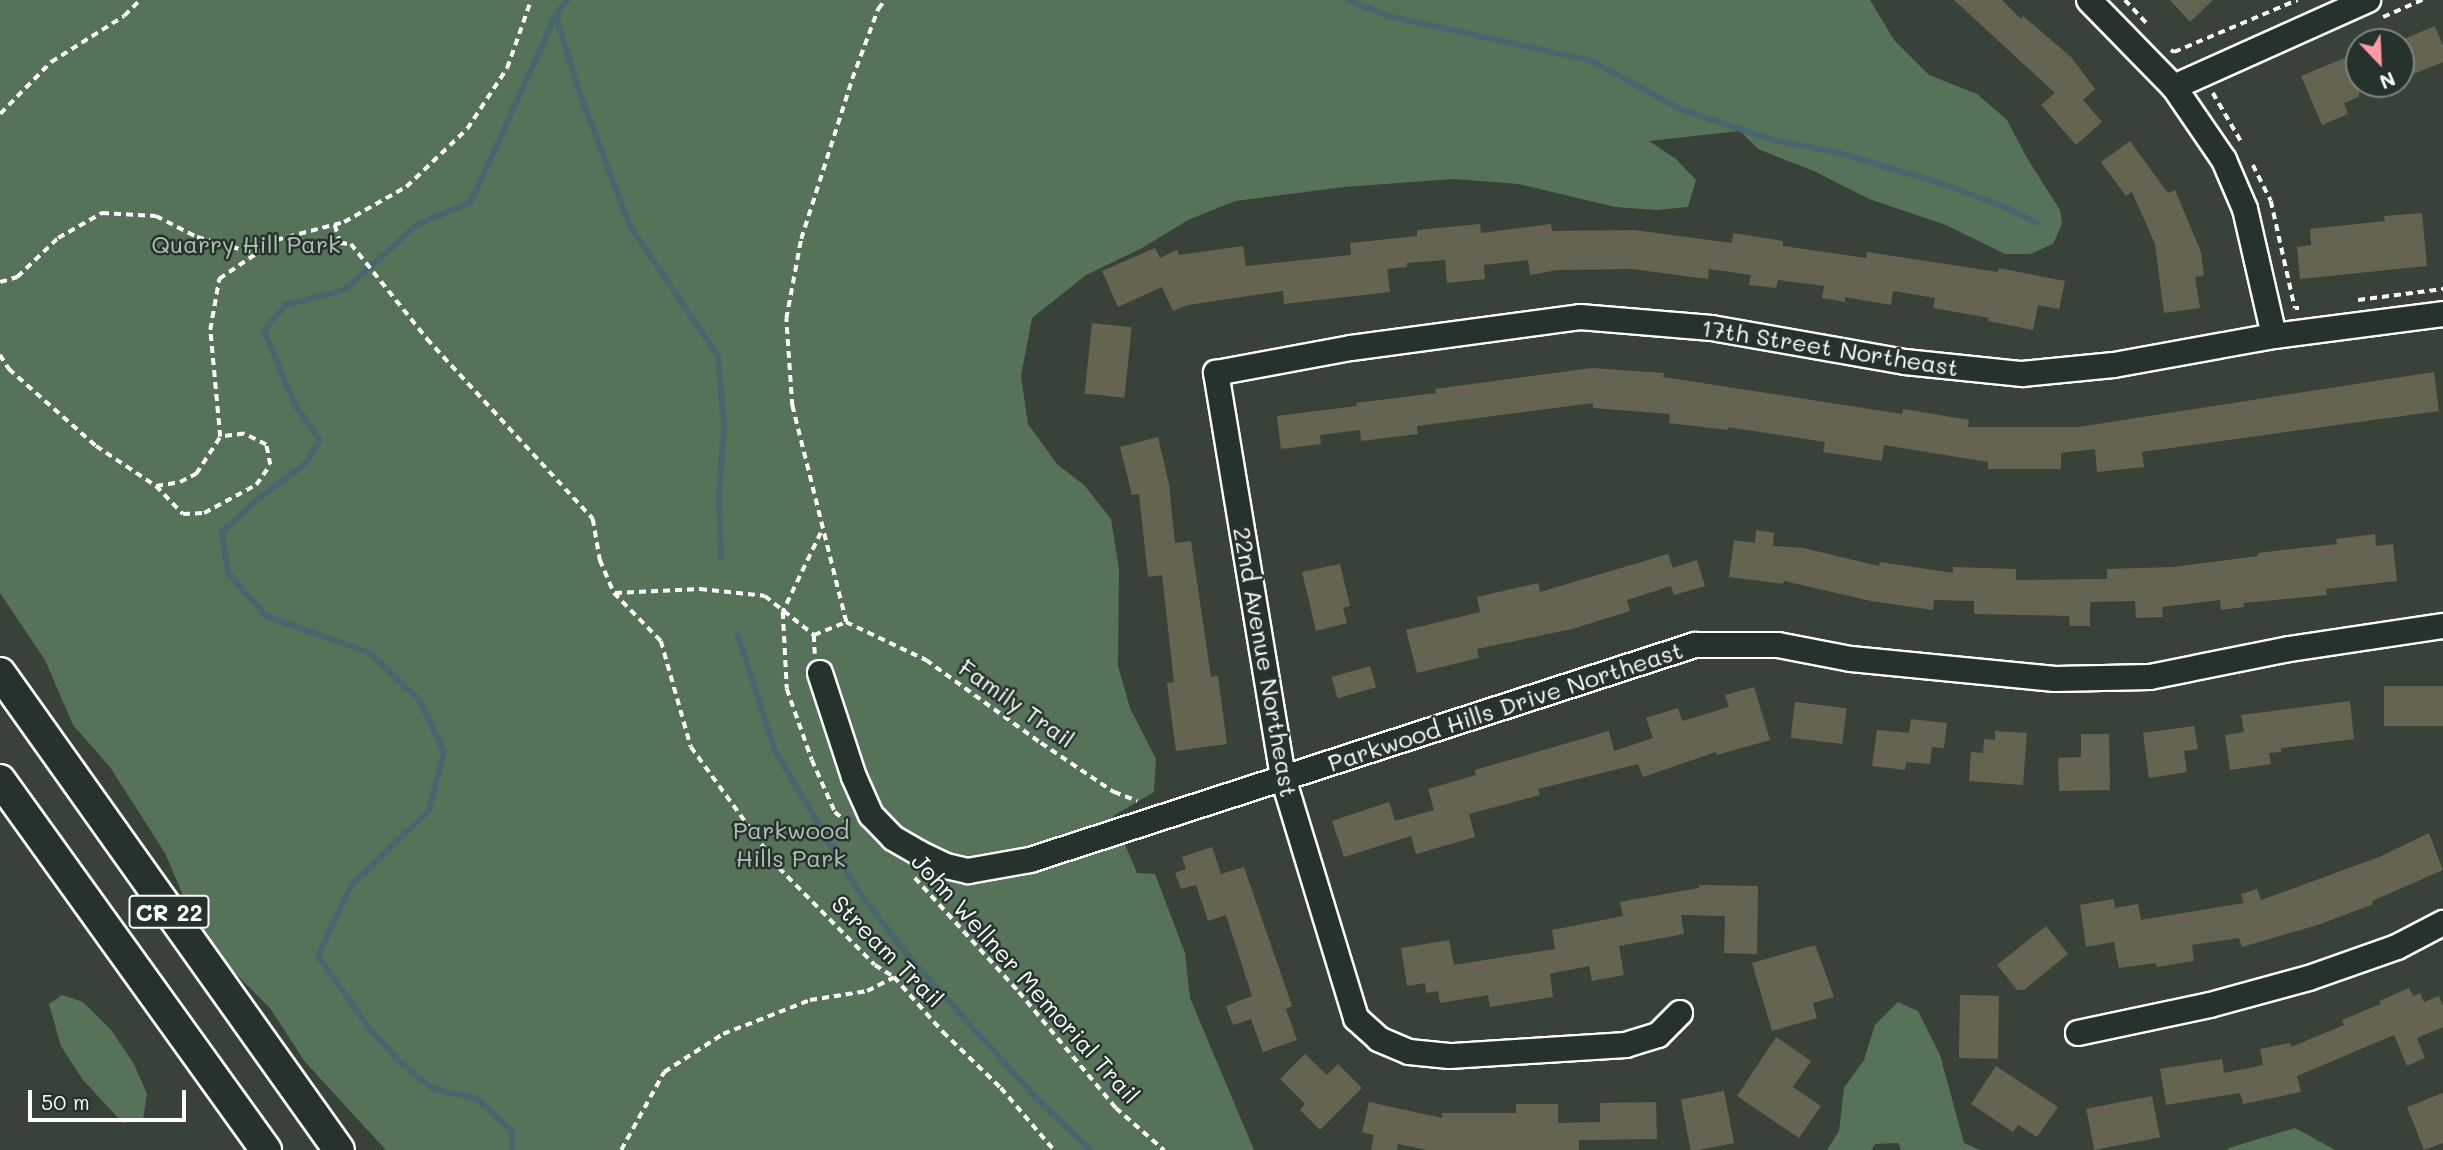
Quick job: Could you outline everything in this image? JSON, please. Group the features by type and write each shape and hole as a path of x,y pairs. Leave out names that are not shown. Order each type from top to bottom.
{"main road":[{"name":"CR 22","path":"0,673 340,1150"},
{"name":"CR 22","path":"0,780 266,1150"}],"street":[{"path":"2089,0 2174,87 2224,160 2245,209 2274,337"},
{"path":"2174,87 2370,11"},
{"name":"17th Street Northeast","path":"1216,373 1351,348 1580,317 1712,328 1905,362 2022,374 2114,365 2274,337 2443,314"},
{"name":"22nd Avenue Northeast","path":"1216,373 1283,778 1356,1018 1378,1039 1409,1052 1449,1056 1626,1045 1658,1035 1680,1013"},
{"name":"Parkwood Hills Drive Northeast","path":"820,673 854,777 871,815 893,838 946,866 968,871 1030,860 1695,645 1778,645 1851,659 2055,679 2150,677 2290,649 2443,626"},
{"path":"2078,1033 2210,1005 2309,978 2397,947 2443,923"}],"path":[{"path":"0,114 51,62 124,16 140,0"},
{"path":"156,486 180,482 196,474 220,437 210,330 219,279 276,240 335,225 406,187 467,129 507,68 531,0"},
{"path":"335,225 341,243 351,244 427,339 593,519 600,560 614,593 713,590 765,596 814,635 846,622 821,533 792,406 786,319 801,239 852,79 878,9 886,0"},
{"path":"2125,0 2149,26"},
{"path":"2165,44 2174,52 2297,0"},
{"path":"2370,11 2421,0"},
{"path":"2224,88 2212,94 2235,130 2271,201 2295,309 2309,307"},
{"path":"0,282 17,277 58,238 102,213 156,216 197,237 254,253"},
{"path":"2349,301 2443,289"},
{"path":"0,355 9,369 96,446 156,486 183,514 204,513 256,485 270,465 266,445 244,434 220,437"},
{"path":"821,533 783,612 787,689 835,812 857,831"},
{"name":"Stream Trail","path":"614,593 661,641 691,747 779,868 875,965 894,977 943,1032 1001,1088 1054,1150"},
{"name":"Family Trail","path":"846,622 926,660 1114,792 1168,814"},
{"name":"John Wellner Memorial Trail","path":"907,870 1019,992 1116,1108 1164,1150"},
{"path":"621,1150 664,1072 723,1034 810,1000 867,991 894,977"}],"green space":[{"path":"0,0 1870,0 1894,40 1929,75 1977,94 2007,120 2060,210 2062,224 2053,244 2030,254 2005,254 1946,225 1869,199 1816,172 1758,149 1740,131 1649,141 1676,159 1696,180 1688,207 1657,210 1615,207 1519,184 1453,179 1344,187 1235,201 1188,220 1142,248 1086,275 1032,318 1021,376 1028,424 1057,464 1084,485 1111,519 1119,569 1118,666 1130,708 1156,759 1154,792 1113,816 1137,873 1155,874 1185,953 1190,998 1254,1150 386,1150 305,1062 270,1008 226,964 189,909 165,853 110,767 73,725 45,660 0,593"},
{"path":"62,995 83,1002 112,1031 134,1064 147,1094 143,1120 123,1123 83,1080 61,1046 49,1004"},
{"path":"1898,1002 1918,1011 1940,1055 1964,1143 1980,1150 1901,1150 1898,1143 1875,1144 1871,1150 1827,1150 1839,1131 1844,1088 1864,1060 1875,1025"},
{"path":"2295,1128 2335,1150 2227,1150 2229,1148"}],"building":[{"path":"1954,0 2002,0 2021,19 2023,16 2071,57 2095,89 2083,100 2102,122 2076,145 2041,105 2055,93"},
{"path":"2170,0 2213,0 2190,22"},
{"path":"2435,26 2443,46 2443,62 2415,73 2415,34"},
{"path":"2345,58 2345,98 2356,98 2344,103 2348,114 2322,125 2301,76"},
{"path":"2130,141 2168,193 2175,190 2201,252 2204,276 2195,277 2200,308 2164,313 2155,244 2132,192 2126,196 2101,162"},
{"path":"2422,213 2427,266 2300,279 2297,247 2311,245 2310,229 2385,221 2384,216"},
{"path":"1480,224 1481,233 1551,224 1552,231 1634,230 1732,243 1733,233 1783,241 1783,246 1866,258 1867,252 1998,272 1999,268 2065,281 2059,309 2038,305 2033,330 1988,321 1989,318 1933,308 1935,298 1893,291 1891,305 1845,297 1845,302 1822,298 1824,286 1778,280 1776,288 1749,285 1751,275 1709,269 1708,279 1632,269 1557,270 1530,275 1528,260 1484,265 1485,279 1447,283 1445,260 1407,263 1407,267 1387,269 1390,292 1284,304 1283,291 1188,305 1173,311 1162,287 1118,307 1102,271 1155,248 1160,258 1177,250 1179,255 1243,246 1246,266 1351,255 1350,243 1417,236 1417,230"},
{"path":"1092,323 1132,327 1124,398 1085,394"},
{"path":"1592,368 1664,373 1663,377 1902,414 1903,409 1969,420 1968,427 2078,427 2434,372 2439,411 2142,452 2144,467 2097,472 2095,449 2061,453 2061,469 1988,469 1988,462 1884,445 1882,461 1823,452 1825,442 1728,427 1728,430 1669,423 1670,414 1593,408 1593,403 1417,426 1418,434 1361,441 1360,430 1320,435 1321,444 1281,449 1277,416 1436,393 1435,389"},
{"path":"1158,437 1169,484 1175,543 1191,541 1211,677 1218,676 1227,744 1176,751 1167,683 1174,682 1162,575 1148,577 1139,494 1132,495 1120,447"},
{"path":"1756,530 1774,533 1773,546 1803,548 1879,566 1880,562 1953,573 1953,567 2016,569 2016,580 2107,579 2107,569 2173,567 2258,556 2258,553 2337,544 2336,539 2375,534 2376,546 2393,544 2397,581 2326,589 2327,595 2243,603 2244,607 2221,610 2220,600 2162,607 2163,617 2136,618 2135,601 2090,602 2090,626 2070,626 2069,616 1974,614 1974,601 1934,600 1933,610 1871,601 1784,581 1783,584 1729,577 1734,540 1755,543"},
{"path":"1668,554 1673,568 1697,560 1705,586 1674,595 1671,586 1627,600 1630,611 1572,629 1477,649 1479,658 1417,673 1406,630 1480,612 1477,597 1538,583 1540,592"},
{"path":"1340,564 1350,606 1343,608 1347,623 1316,631 1302,572"},
{"path":"1370,666 1376,687 1338,698 1332,677"},
{"path":"2384,686 2443,686 2443,726 2384,726"},
{"path":"1754,687 1770,740 1717,755 1716,752 1643,777 1638,764 1538,789 1540,795 1469,814 1475,837 1416,854 1411,836 1344,857 1332,821 1389,802 1395,821 1434,810 1428,789 1476,775 1475,770 1609,731 1614,751 1653,738 1646,718 1678,708 1682,721 1729,707 1725,695"},
{"path":"2350,701 2354,739 2281,748 2281,752 2269,753 2271,764 2230,770 2225,735 2244,732 2241,715"},
{"path":"1795,702 1847,708 1842,744 1791,738"},
{"path":"1911,719 1947,723 1944,748 1932,747 1930,764 1906,762 1905,770 1872,766 1877,730 1909,733"},
{"path":"2194,726 2198,749 2184,751 2187,772 2149,778 2143,733"},
{"path":"1995,731 2027,733 2023,785 1969,781 1971,752 1983,753 1984,739 1995,740"},
{"path":"2081,734 2109,734 2110,790 2059,791 2058,758 2081,757"},
{"path":"2429,833 2443,870 2372,901 2373,904 2321,924 2242,947 2239,938 2192,945 2194,961 2157,967 2156,963 2119,968 2114,942 2086,947 2080,905 2114,899 2115,908 2138,904 2141,920 2244,903 2241,894 2257,889 2261,900 2379,857"},
{"path":"1212,847 1221,874 1244,867 1292,1006 1286,1009 1297,1040 1263,1052 1251,1019 1233,1025 1226,1006 1252,996 1226,915 1208,921 1196,885 1181,889 1175,873 1186,869 1182,857"},
{"path":"1699,885 1758,886 1757,954 1724,953 1725,916 1681,915 1684,934 1619,946 1624,975 1592,981 1589,966 1550,974 1553,997 1490,1007 1488,995 1440,1003 1438,991 1426,993 1425,983 1407,986 1401,948 1449,940 1454,965 1555,949 1552,930 1623,916 1620,902 1699,888"},
{"path":"2046,926 2068,954 2024,990 2017,990 1997,965"},
{"path":"1815,945 1834,997 1813,1003 1817,1018 1772,1031 1752,963"},
{"path":"2409,988 2413,996 2420,993 2424,1002 2439,996 2443,1006 2443,1027 2417,1038 2425,1058 2407,1066 2394,1035 2297,1076 2301,1092 2243,1104 2240,1093 2166,1105 2160,1069 2222,1059 2224,1073 2263,1065 2260,1049 2290,1043 2291,1047 2344,1025 2342,1020 2381,1004 2379,1001"},
{"path":"1960,995 1999,996 1998,1059 1959,1058"},
{"path":"1776,1037 1811,1061 1793,1087 1821,1106 1799,1138 1737,1096"},
{"path":"1305,1054 1327,1075 1338,1064 1362,1088 1320,1130 1300,1110 1305,1104 1280,1079"},
{"path":"1996,1066 2058,1107 2037,1137 2018,1125 2013,1132 1971,1104"},
{"path":"1724,1091 1734,1143 1691,1150 1681,1099"},
{"path":"2443,1093 2443,1143 2424,1150 2407,1107"},
{"path":"2152,1096 2160,1137 2094,1150 2086,1109"},
{"path":"1369,1102 1442,1118 1442,1113 1516,1113 1516,1104 1558,1104 1558,1123 1600,1122 1600,1103 1656,1102 1657,1139 1579,1140 1579,1150 1427,1150 1398,1144 1397,1150 1371,1150 1374,1135 1362,1132"}],"waterway":[{"path":"512,1150 512,1132 476,1098 433,1089 401,1063 369,1028 318,956 351,886 429,810 444,752 420,701 370,653 266,616 228,573 222,532 258,499 305,464 320,440 295,405 264,331 285,305 344,290 418,224 471,202 556,15 567,0"},
{"path":"1348,0 1388,16 1592,61 1680,109 1769,139 1839,153 1937,182 2000,205 2037,223"},
{"path":"556,16 578,88 630,226 718,356 724,426 719,496 721,558"},
{"path":"738,635 775,751 859,892 909,957 1035,1097 1090,1150"}],"park label":[{"name":"Quarry Hill Park","path":"246,244"},
{"name":"Parkwood Hills Park","path":"791,844"}]}
